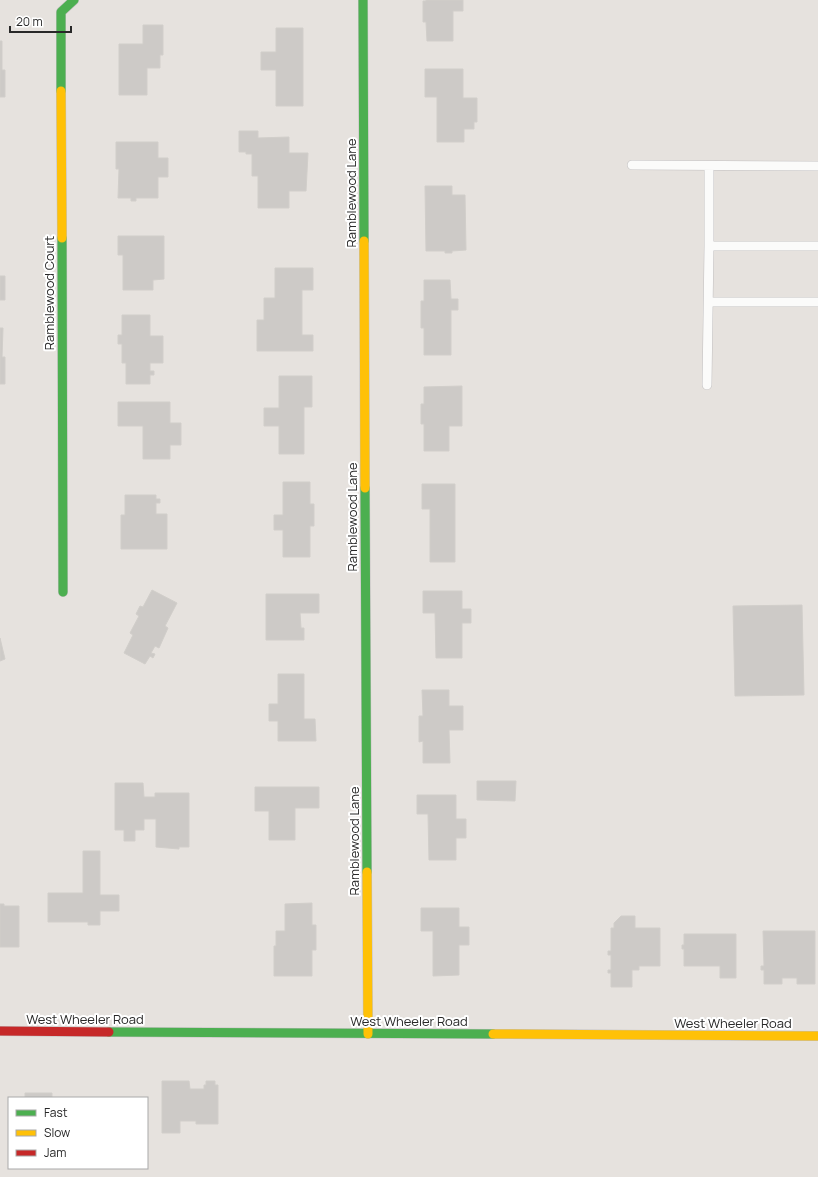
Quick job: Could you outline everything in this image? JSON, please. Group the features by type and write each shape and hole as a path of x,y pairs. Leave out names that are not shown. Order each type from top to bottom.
{"street":[{"name":"Ramblewood Court","path":"63,592 61,12 74,0"},
{"name":"Ramblewood Lane","path":"362,0 368,1034"},
{"name":"West Wheeler Road","path":"0,1031 818,1036"}],"lane":[{"path":"632,165 818,166"},
{"path":"707,385 709,246 708,166"},
{"path":"709,246 818,246"},
{"path":"708,302 818,302"}],"building":[{"path":"463,0 463,11 453,11 453,41 427,41 426,22 423,22 423,1"},
{"path":"143,25 163,25 163,55 160,55 160,68 147,68 147,95 119,95 119,44 143,44"},
{"path":"276,28 303,28 303,106 276,106 276,70 261,70 261,52 276,52"},
{"path":"0,41 2,41 2,70 5,70 5,97 0,97"},
{"path":"425,69 463,69 463,98 477,98 477,122 474,122 474,129 464,129 464,142 437,142 437,97 425,97"},
{"path":"239,131 258,131 258,138 289,137 289,153 308,153 306,191 289,191 289,208 258,208 258,176 252,176 252,154 239,152"},
{"path":"116,142 158,142 158,158 168,158 168,177 158,177 158,198 136,198 136,201 131,201 131,198 118,198 119,169 116,169"},
{"path":"425,186 452,186 452,195 465,195 466,250 452,251 452,253 445,253 445,251 426,251"},
{"path":"118,236 164,236 164,279 153,280 153,290 123,290 123,255 118,255"},
{"path":"275,268 313,268 313,290 302,290 302,335 313,335 313,351 257,351 257,320 264,320 264,298 275,298"},
{"path":"0,276 5,276 5,300 0,300"},
{"path":"424,280 450,280 451,299 458,299 458,310 451,310 451,355 424,355 424,328 421,328 421,301 424,301"},
{"path":"122,315 150,315 150,336 163,336 163,363 150,363 150,371 154,371 154,375 150,375 150,384 126,384 126,363 122,363 122,344 118,344 118,335 122,335"},
{"path":"0,328 3,328 2,357 5,357 5,384 0,384"},
{"path":"279,376 312,376 312,407 304,407 304,454 279,454 279,426 264,426 264,408 279,408"},
{"path":"462,386 462,426 449,426 449,451 424,451 424,424 421,424 421,404 424,404 424,387"},
{"path":"118,402 170,402 170,423 181,423 181,445 170,445 170,459 143,459 143,426 118,426"},
{"path":"283,482 310,482 310,504 314,504 314,526 310,526 310,557 283,557 283,530 274,530 274,515 283,515"},
{"path":"422,484 455,484 455,562 430,562 430,509 422,509"},
{"path":"125,495 156,495 156,499 160,499 160,503 156,503 156,514 167,514 167,549 121,549 121,515 125,515"},
{"path":"152,590 177,603 165,626 168,628 159,648 155,646 151,653 155,654 153,658 150,656 145,664 124,653 133,635 130,633 139,616 136,614 140,606 143,607"},
{"path":"423,591 462,591 462,609 471,609 471,623 462,623 462,658 436,658 435,613 423,613"},
{"path":"266,594 319,594 319,613 300,613 301,628 304,628 304,640 266,640"},
{"path":"802,605 804,695 735,696 733,606"},
{"path":"0,638 5,659 0,661"},
{"path":"278,674 304,674 304,719 315,719 316,741 278,741 278,721 269,721 269,704 278,704"},
{"path":"422,690 449,690 449,706 463,706 463,730 449,730 450,763 423,763 423,741 419,742 419,716 423,716"},
{"path":"477,781 516,781 515,801 477,800"},
{"path":"115,783 143,783 144,797 155,797 155,793 189,793 189,847 179,847 179,849 156,847 156,819 144,819 144,830 135,830 135,841 124,841 124,830 115,830"},
{"path":"255,787 319,787 319,808 295,808 295,840 269,840 269,811 255,811"},
{"path":"417,795 456,795 456,819 466,819 466,838 456,838 456,860 429,860 428,814 417,814"},
{"path":"83,851 100,851 100,895 119,895 119,911 100,911 100,925 88,925 88,922 48,922 48,893 83,893"},
{"path":"312,903 312,925 316,925 316,950 312,950 312,976 274,976 274,946 276,946 276,931 285,931 285,904"},
{"path":"0,904 4,904 4,906 19,906 19,947 0,947"},
{"path":"421,908 459,908 459,927 469,927 469,945 459,945 459,975 433,976 433,931 421,931"},
{"path":"621,916 635,916 635,928 660,928 660,966 639,966 639,970 632,970 632,987 611,987 611,973 608,973 608,970 611,970 611,955 608,955 608,951 611,951 611,928 614,928 614,923"},
{"path":"763,931 815,931 815,984 797,984 797,978 782,978 782,984 764,984 764,970 761,970 761,966 764,966"},
{"path":"684,934 736,934 736,978 720,978 720,966 684,966 684,949 682,949 682,945 684,945"},
{"path":"162,1081 189,1081 190,1089 204,1089 206,1081 215,1081 215,1085 218,1085 218,1124 196,1124 196,1121 180,1121 180,1133 162,1133"},
{"path":"25,1093 52,1093 52,1097 25,1097"}],"traffic: fast":[{"path":"61,91 61,12 74,0"},
{"path":"363,0 364,241"},
{"path":"62,238 63,592"},
{"path":"365,488 367,872"},
{"path":"109,1032 493,1034"}],"traffic: slow":[{"path":"61,91 62,238"},
{"path":"364,241 365,488"},
{"path":"367,872 368,1034"},
{"path":"493,1034 818,1036"}],"traffic: jam":[{"path":"0,1031 109,1032"}]}
